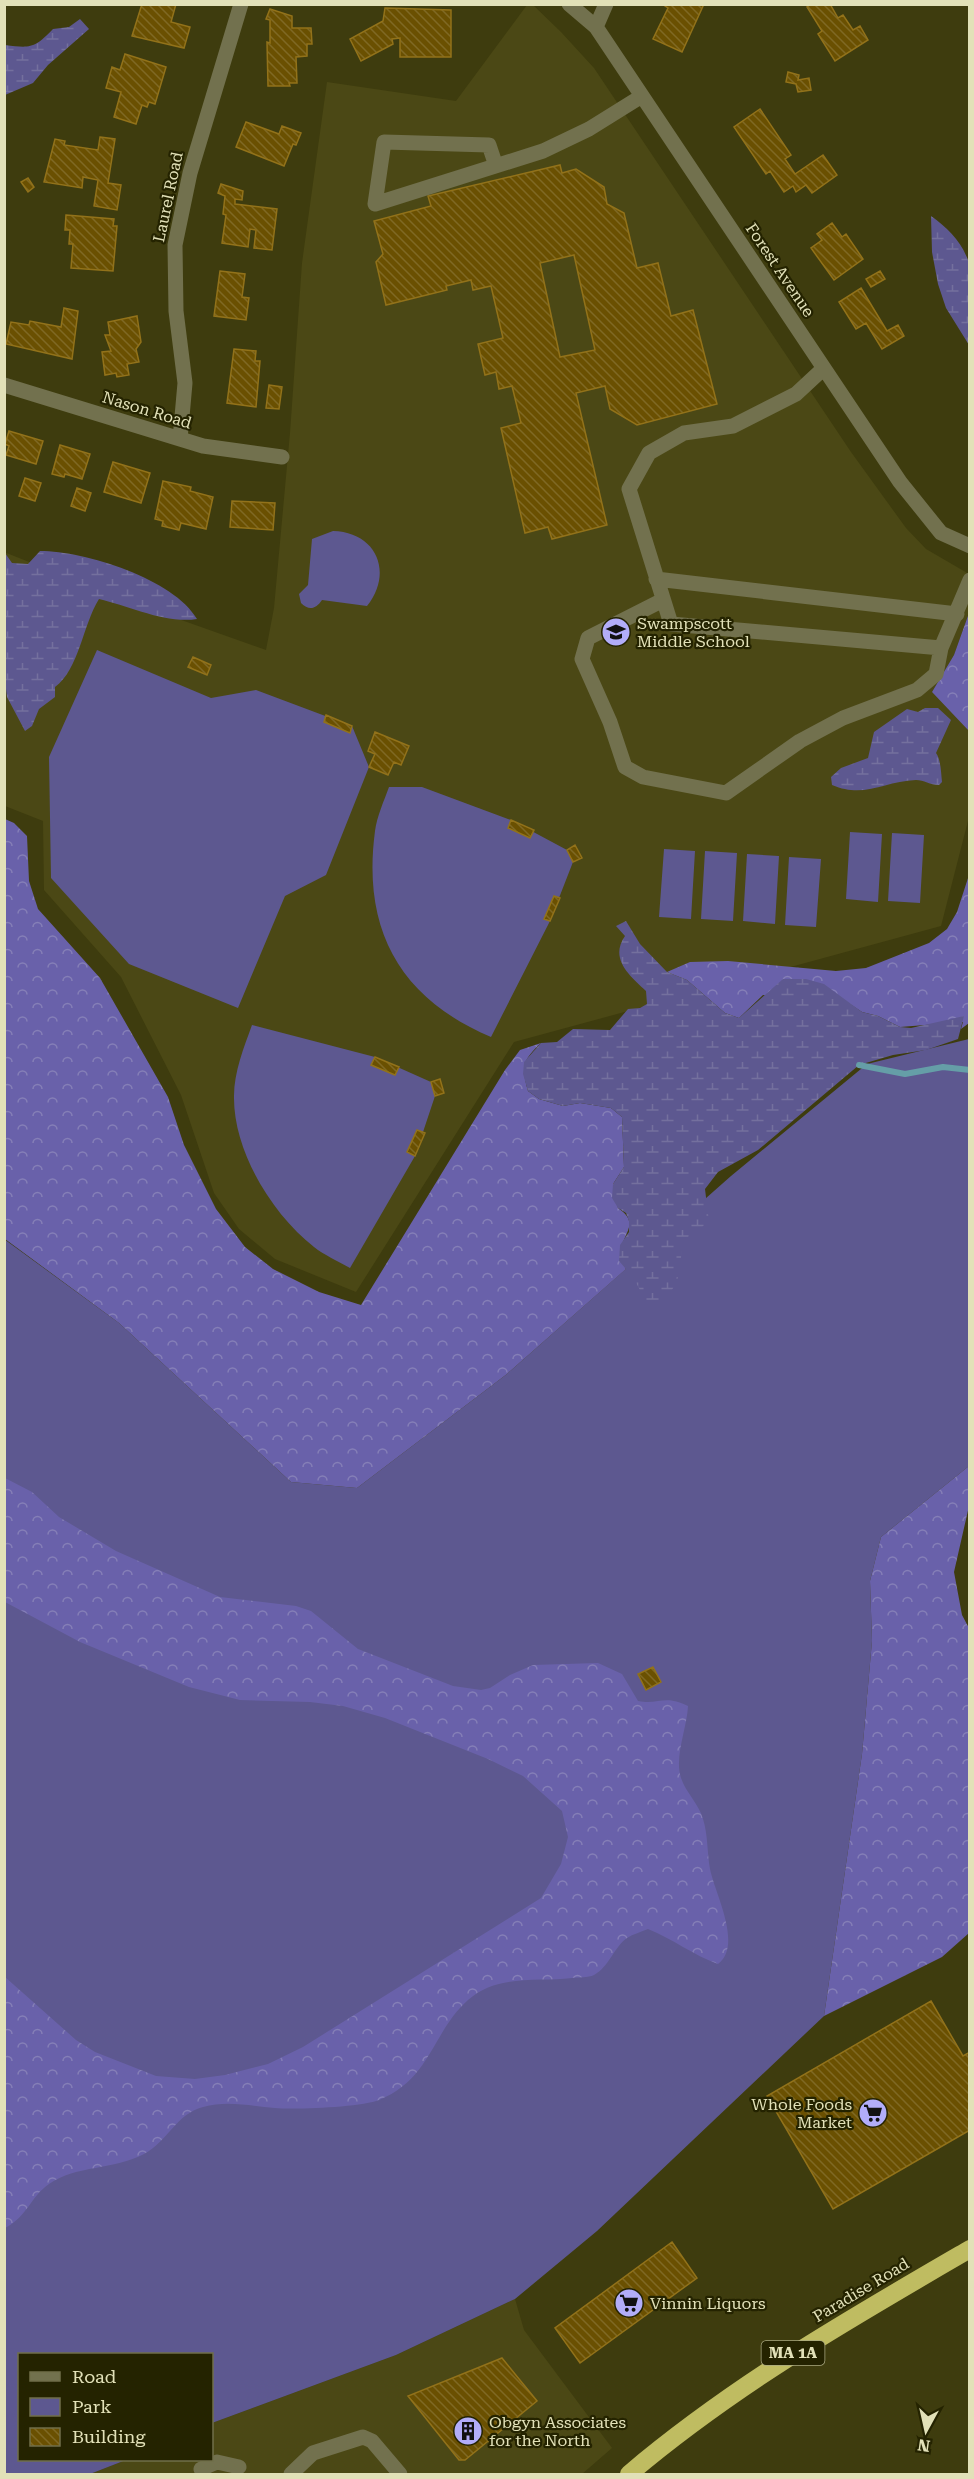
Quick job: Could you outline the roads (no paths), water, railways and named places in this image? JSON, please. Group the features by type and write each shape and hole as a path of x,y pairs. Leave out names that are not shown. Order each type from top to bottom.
{"highway":[{"name":"Paradise Road","path":"629,2475 676,2434 758,2375 969,2249"}],"street":[{"name":"Laurel Road","path":"180,439 185,383 176,311 175,245 190,173 241,4"},
{"name":"Forest Avenue","path":"569,4 596,27 921,510 941,533 969,546"},
{"path":"596,27 606,4"},
{"path":"496,166 489,145 384,142 375,204 496,166 543,151 589,129 642,96"},
{"path":"824,368 796,394 734,426 684,433 649,453 629,489 672,624 941,648"},
{"name":"Nason Road","path":"4,385 180,439 232,452 282,457"},
{"path":"656,579 957,614"},
{"path":"663,600 588,638 582,659 610,722 625,767 643,777 726,793 800,741 843,718 917,690 936,674 941,648 957,614 969,580"},
{"path":"291,2475 313,2453 363,2436 372,2441 400,2475"},
{"path":"203,2475 201,2469 217,2462 239,2467"}],"waterway":[{"path":"859,1065 905,1074 943,1067 970,1070"}],"place":[{"name":"Swampscott Middle School","path":"616,632"},
{"name":"Whole Foods Market","path":"873,2113"},
{"name":"Vinnin Liquors","path":"629,2303"},
{"name":"Obgyn Associates for the North","path":"468,2431"}]}
